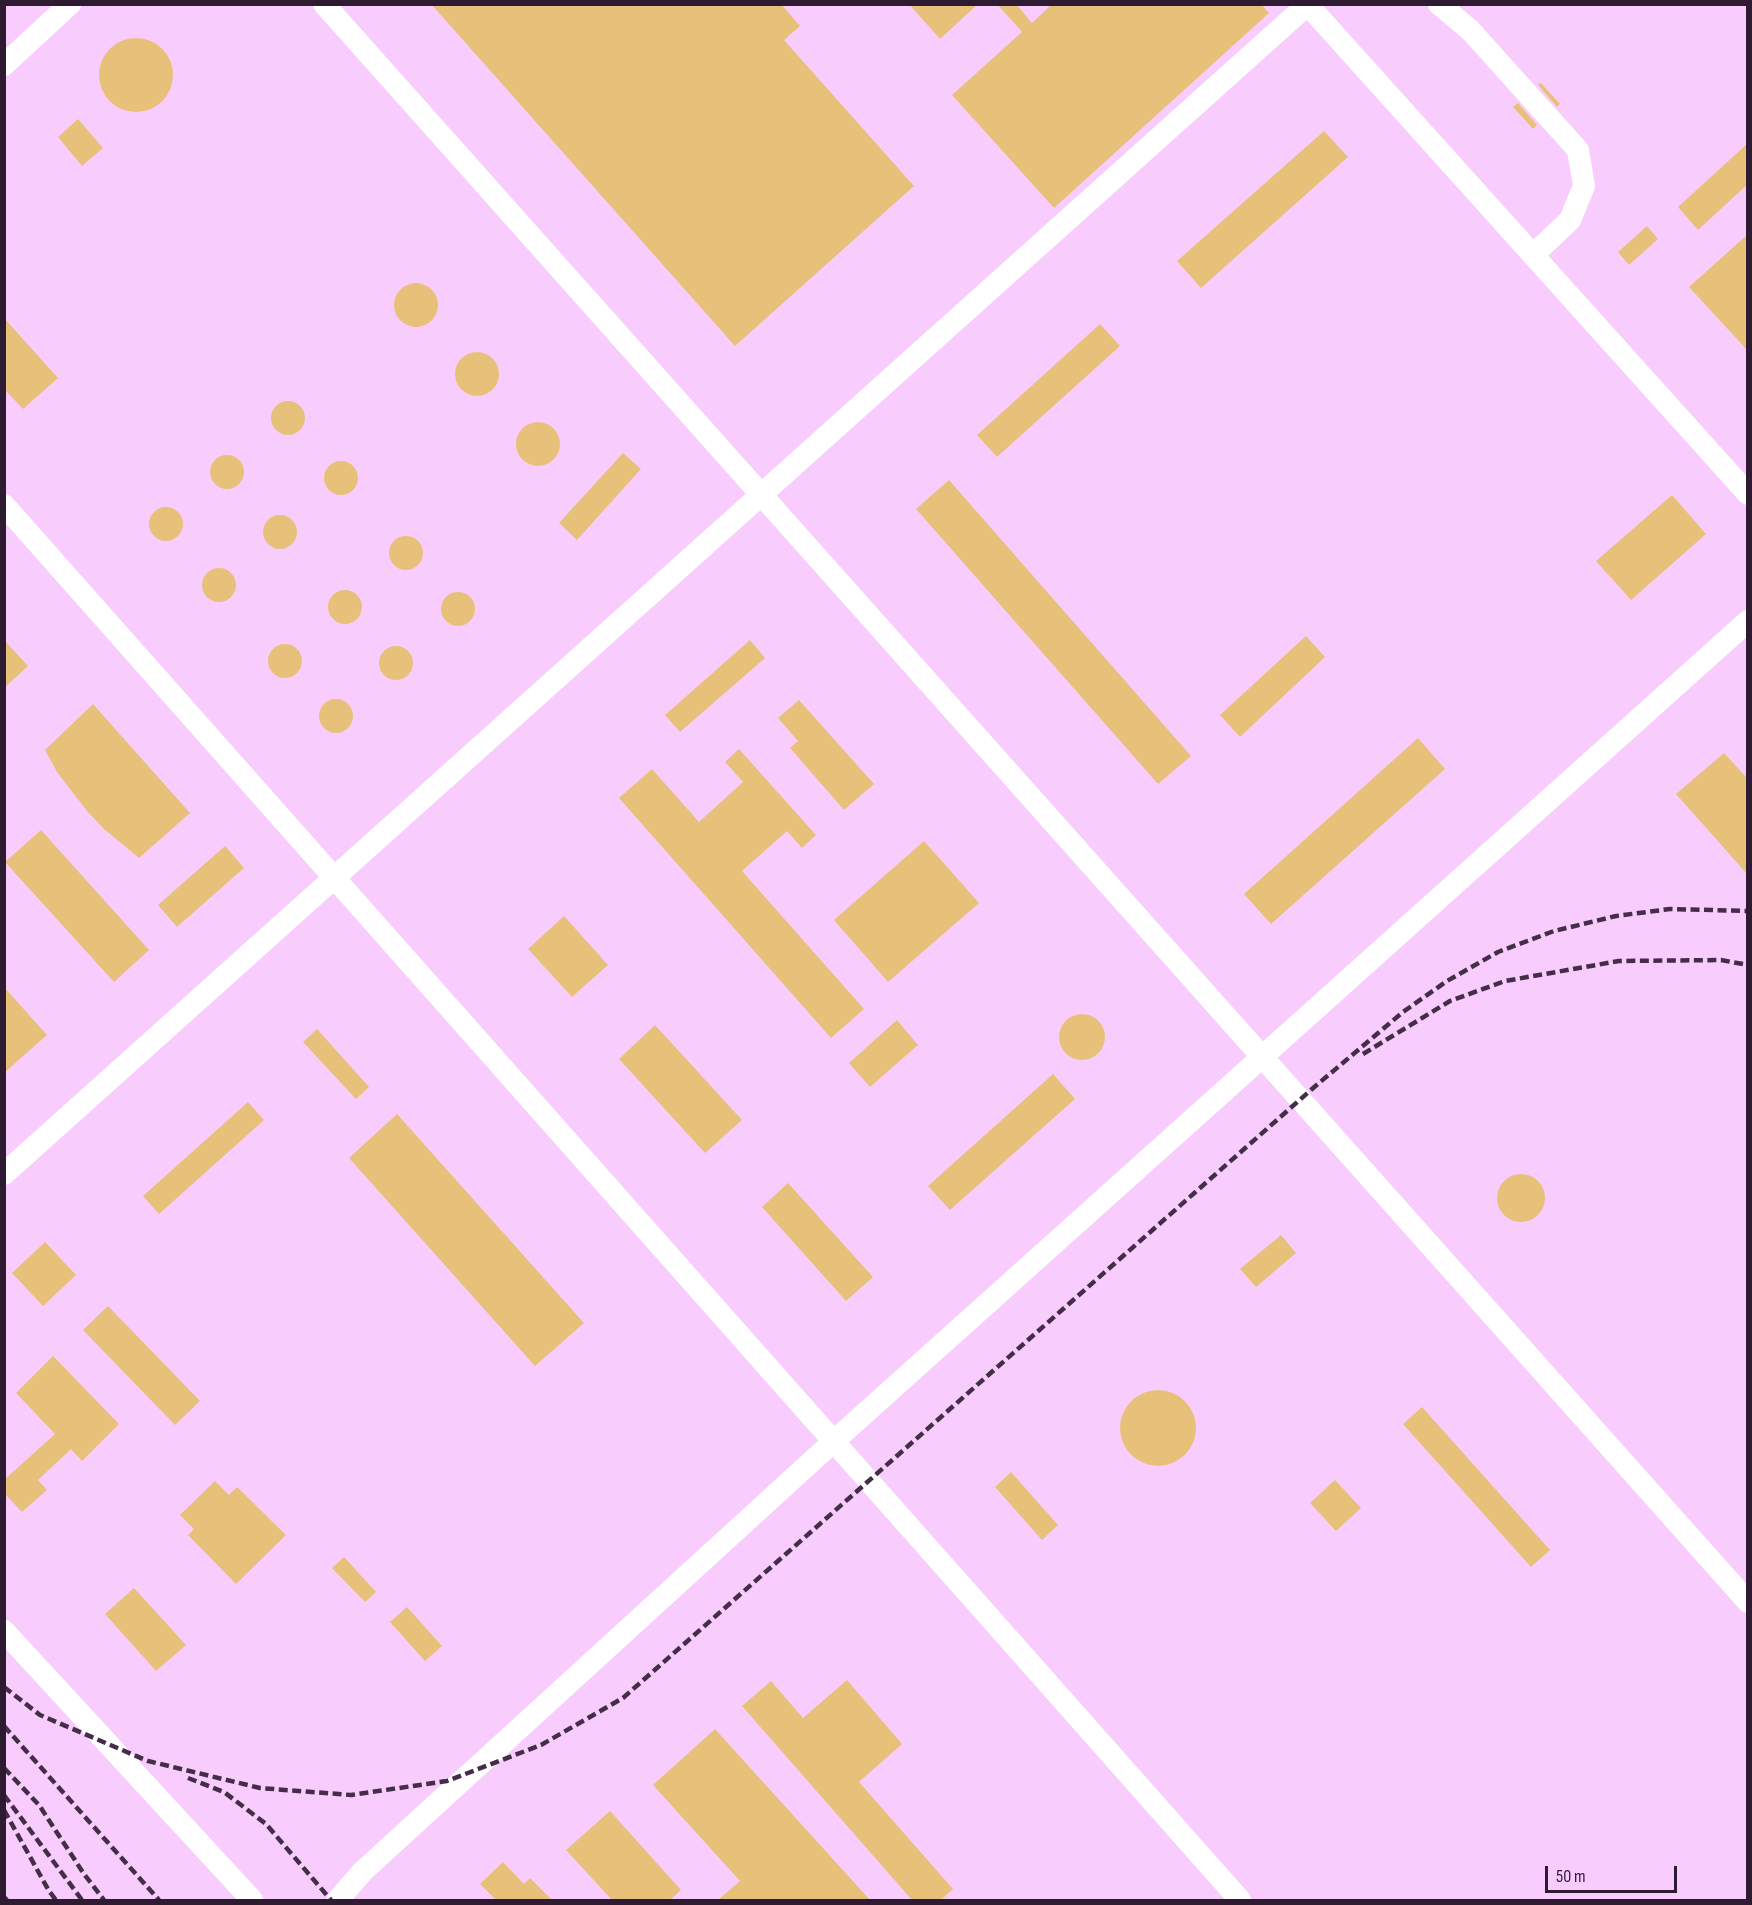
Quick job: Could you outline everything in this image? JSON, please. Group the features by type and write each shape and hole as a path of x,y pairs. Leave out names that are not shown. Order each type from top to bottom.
{"lane":[{"path":"4,65 70,4"},
{"path":"324,4 1748,1602"},
{"path":"1439,4 1470,30 1578,150 1584,186 1581,195 1569,220 1533,255"},
{"path":"4,1174 1308,5 1748,494"},
{"path":"4,505 1240,1900"},
{"path":"338,1900 370,1864 834,1441 1748,621"},
{"path":"4,1631 252,1900"}],"building":[{"path":"431,4 781,4 800,26 784,40 914,186 735,346"},
{"path":"909,4 978,4 940,39"},
{"path":"997,4 1016,4 1032,23 1052,4 1261,4 1269,13 1054,208 952,95 1022,32"},
{"path":"129,38 143,38 157,44 167,54 173,68 171,89 157,106 143,112 129,112 115,106 105,96 99,82 99,68 105,54 115,44"},
{"path":"1541,83 1560,104 1557,107 1538,85"},
{"path":"1518,103 1537,125 1533,129 1513,107"},
{"path":"78,119 103,148 82,166 58,137"},
{"path":"1324,131 1348,157 1201,288 1177,261"},
{"path":"1748,143 1748,184 1698,230 1678,207"},
{"path":"1647,226 1658,239 1629,265 1618,252"},
{"path":"1748,234 1748,351 1689,287"},
{"path":"416,283 431,290 438,305 431,320 416,327 401,320 394,305 401,290"},
{"path":"4,318 58,378 23,409 4,389"},
{"path":"1100,324 1120,346 997,457 977,435"},
{"path":"477,352 492,359 499,374 492,389 477,396 462,389 455,374 462,359"},
{"path":"288,401 300,406 305,418 300,430 288,435 276,430 271,418 276,406"},
{"path":"538,422 553,429 560,444 553,459 538,466 523,459 516,444 523,429"},
{"path":"623,453 641,469 577,540 559,523"},
{"path":"227,455 239,460 244,472 239,484 227,489 215,484 210,472 215,460"},
{"path":"341,461 353,466 358,478 353,490 341,495 329,490 324,478 329,466"},
{"path":"949,480 1191,756 1158,784 916,509"},
{"path":"1672,495 1706,534 1631,600 1596,561"},
{"path":"166,507 178,512 183,524 178,536 166,541 154,536 149,524 154,512"},
{"path":"280,515 292,520 297,532 292,544 280,549 268,544 263,532 268,520"},
{"path":"406,536 418,541 423,553 418,565 406,570 394,565 389,553 394,541"},
{"path":"219,568 231,573 236,585 231,597 219,602 207,597 202,585 207,573"},
{"path":"345,590 357,595 362,607 357,619 345,624 333,619 328,607 333,595"},
{"path":"458,592 470,597 475,609 470,621 458,626 446,621 441,609 446,597"},
{"path":"1306,636 1325,657 1240,737 1220,715"},
{"path":"4,640 28,666 4,688"},
{"path":"750,640 765,658 680,732 665,715"},
{"path":"285,644 297,649 302,661 297,673 285,678 273,673 268,661 273,649"},
{"path":"396,646 408,651 413,663 408,675 396,680 384,675 379,663 384,651"},
{"path":"336,699 348,704 353,716 348,728 336,733 324,728 319,716 324,704"},
{"path":"799,700 874,784 844,810 790,748 798,741 778,718"},
{"path":"93,704 190,813 139,858 104,829 87,811 57,772 45,750"},
{"path":"1418,738 1445,769 1271,924 1244,894"},
{"path":"739,749 816,835 802,848 787,831 742,871 864,1009 831,1038 619,798 652,769 699,822 743,782 725,762"},
{"path":"1724,753 1748,779 1748,875 1676,794"},
{"path":"41,830 149,950 114,982 5,862"},
{"path":"924,841 979,903 888,982 834,920"},
{"path":"225,846 244,868 177,927 158,905"},
{"path":"564,916 608,965 572,997 528,949"},
{"path":"4,987 47,1035 4,1073"},
{"path":"1082,1014 1098,1021 1105,1037 1098,1053 1082,1060 1066,1053 1059,1037 1066,1021"},
{"path":"897,1020 918,1045 870,1087 849,1063"},
{"path":"655,1025 742,1120 705,1153 619,1059"},
{"path":"317,1029 369,1087 356,1099 303,1042"},
{"path":"1053,1074 1075,1099 950,1210 928,1186"},
{"path":"248,1102 264,1120 159,1214 143,1196"},
{"path":"397,1114 584,1323 535,1366 349,1158"},
{"path":"1516,1174 1526,1174 1538,1181 1545,1193 1545,1203 1538,1215 1526,1222 1516,1222 1501,1211 1497,1203 1497,1193 1508,1178"},
{"path":"788,1183 873,1277 846,1301 762,1207"},
{"path":"1281,1235 1296,1253 1256,1287 1240,1269"},
{"path":"45,1242 76,1275 43,1306 12,1273"},
{"path":"108,1306 200,1401 175,1425 83,1330"},
{"path":"53,1356 119,1424 82,1461 71,1449 38,1480 47,1490 22,1512 4,1493 4,1480 55,1434 16,1393"},
{"path":"1158,1390 1173,1393 1185,1401 1193,1413 1196,1428 1193,1443 1185,1455 1173,1463 1158,1466 1143,1463 1131,1455 1123,1443 1120,1428 1123,1413 1131,1401 1143,1393"},
{"path":"1422,1407 1550,1550 1531,1567 1403,1424"},
{"path":"1011,1472 1058,1525 1042,1540 995,1487"},
{"path":"1335,1480 1361,1508 1336,1531 1310,1503"},
{"path":"215,1481 229,1495 237,1487 286,1535 236,1584 188,1535 194,1529 180,1515"},
{"path":"344,1557 376,1592 365,1602 332,1568"},
{"path":"134,1588 186,1645 156,1671 105,1614"},
{"path":"407,1607 442,1646 425,1661 390,1622"},
{"path":"847,1680 902,1744 859,1782 953,1889 941,1900 912,1900 742,1706 771,1681 803,1718"},
{"path":"715,1729 870,1900 718,1900 740,1881 653,1785"},
{"path":"610,1811 681,1890 670,1900 612,1900 566,1850"},
{"path":"503,1862 524,1884 530,1878 552,1900 496,1900 480,1884"}],"railway":[{"path":"4,1687 40,1715 148,1761 260,1788 351,1795 447,1781 541,1745 623,1698 1312,1089 1403,1012 1447,981 1498,952 1554,931 1616,916 1670,909 1748,911"},
{"path":"1363,1054 1450,1001 1505,981 1619,961 1721,960 1748,965"},
{"path":"4,1726 159,1900"},
{"path":"4,1768 39,1805 84,1874 104,1900"},
{"path":"188,1778 224,1792 266,1824 331,1900"},
{"path":"4,1795 82,1900"},
{"path":"4,1810 56,1900"},
{"path":"4,1897 7,1900"}]}
